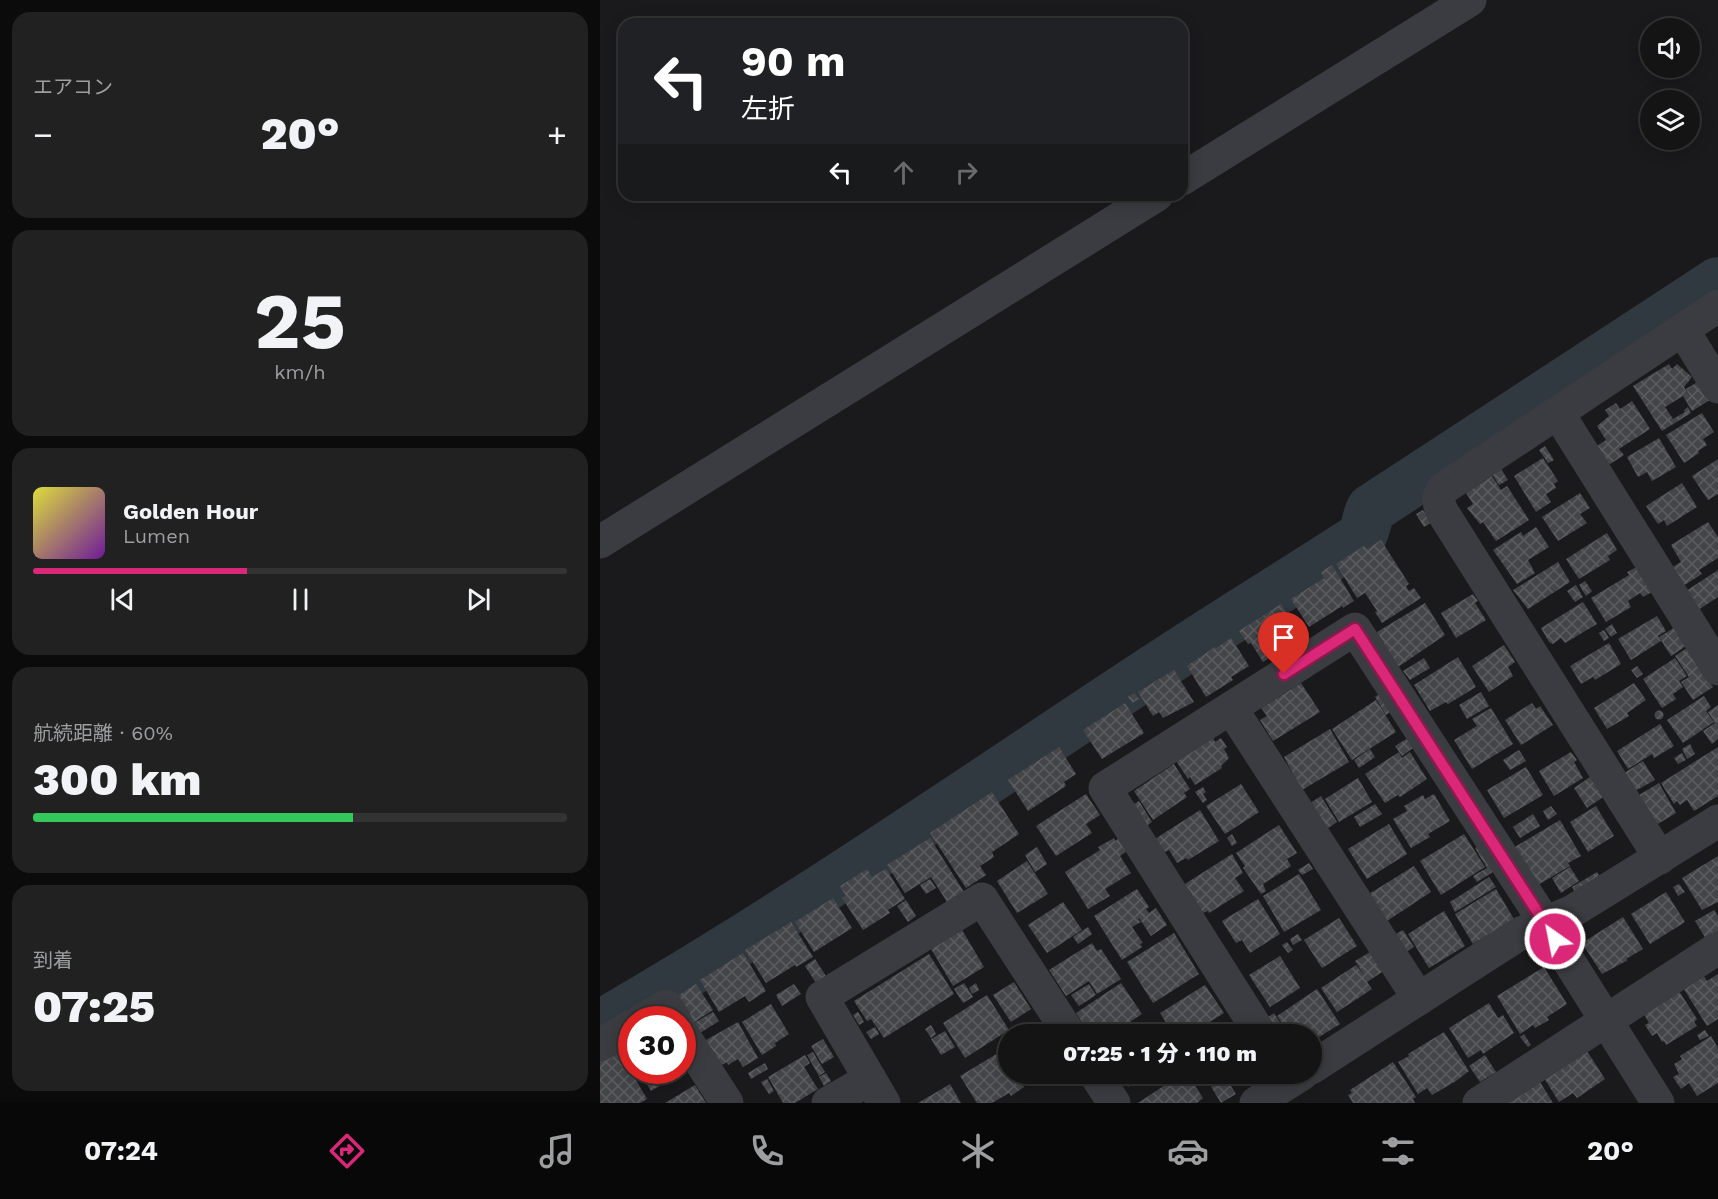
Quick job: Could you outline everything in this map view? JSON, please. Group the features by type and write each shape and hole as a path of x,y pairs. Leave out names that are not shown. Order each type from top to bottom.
{"street":[{"path":"1188,175 1470,0"},
{"path":"600,542 1147,201"},
{"path":"1660,858 1439,504 1440,494 1444,488 1718,306"},
{"path":"1683,330 1718,387"},
{"path":"1558,412 1718,669"},
{"path":"1254,1024 1105,788 1355,629 1659,1103"},
{"path":"1231,708 1419,999"},
{"path":"1322,1059 1521,933 1572,912 1718,821"},
{"path":"828,1103 877,1091 822,997 982,899 1063,1024"},
{"path":"1479,1103 1718,948"},
{"path":"600,1045 618,1034"},
{"path":"696,1054 727,1103"},
{"path":"1102,1084 1114,1103"},
{"path":"1256,1103 1283,1084"}],"building":[{"path":"1669,364 1672,369 1677,364 1692,377 1684,387 1690,397 1686,389 1699,381 1710,400 1692,411 1683,396 1665,407 1673,419 1685,412 1684,410 1688,407 1691,413 1662,431 1633,386"},
{"path":"1632,401 1650,429 1619,449 1624,455 1607,466 1595,447 1606,440 1597,426 1609,416 1605,410 1616,403 1620,409"},
{"path":"1702,413 1714,432 1703,439 1707,445 1684,463 1666,435"},
{"path":"1659,438 1676,467 1652,481 1647,472 1638,477 1627,457"},
{"path":"1545,446 1554,460 1548,463 1539,450"},
{"path":"1543,458 1558,481 1554,484 1556,488 1546,494 1551,502 1536,512 1514,476"},
{"path":"1718,459 1718,494 1708,500 1692,476"},
{"path":"1501,469 1508,480 1499,485 1492,474"},
{"path":"1492,476 1501,490 1507,486 1529,520 1496,541 1483,522 1480,524 1467,508 1473,504 1466,493"},
{"path":"1682,483 1697,507 1667,526 1664,520 1658,524 1646,506"},
{"path":"1580,493 1590,508 1580,514 1587,523 1558,541 1542,517"},
{"path":"1423,510 1431,523 1424,527 1416,514"},
{"path":"1708,522 1718,537 1718,558 1699,570 1702,574 1683,586 1671,568 1681,562 1671,545"},
{"path":"1536,527 1549,547 1528,560 1535,573 1517,584 1493,550 1521,532 1523,536"},
{"path":"1607,533 1617,550 1608,556 1610,560 1579,579 1566,559"},
{"path":"1381,540 1409,584 1406,586 1409,591 1414,588 1421,598 1382,623 1365,593 1357,598 1336,564 1364,546 1367,549"},
{"path":"1558,562 1570,582 1528,609 1513,590"},
{"path":"1332,565 1354,601 1309,627 1291,599 1324,578 1321,572"},
{"path":"1639,566 1654,591 1643,597 1640,593 1628,601 1631,607 1606,622 1591,598 1629,575 1627,572"},
{"path":"1718,570 1718,597 1698,610 1686,591"},
{"path":"1585,581 1592,591 1586,596 1579,585"},
{"path":"1576,585 1583,597 1575,602 1567,591"},
{"path":"1473,594 1478,601 1475,603 1486,620 1456,638 1441,613"},
{"path":"1583,602 1597,624 1565,643 1561,638 1553,644 1549,642 1541,628"},
{"path":"1425,603 1445,635 1398,667 1377,632"},
{"path":"1281,604 1302,637 1263,662 1251,643 1248,644 1239,631"},
{"path":"1657,616 1666,631 1658,636 1656,633 1661,641 1631,660 1618,639"},
{"path":"1612,624 1617,633 1611,637 1605,629"},
{"path":"1677,626 1689,644 1671,656 1659,637"},
{"path":"1604,630 1609,638 1604,641 1599,633"},
{"path":"1231,638 1249,666 1231,677 1233,680 1206,697 1187,666"},
{"path":"1609,643 1621,664 1595,680 1593,677 1581,684 1570,666"},
{"path":"1504,645 1515,662 1508,667 1513,676 1489,692 1472,666"},
{"path":"1687,648 1713,687 1693,700 1681,682 1689,677 1675,656"},
{"path":"1458,657 1476,687 1448,704 1446,702 1430,711 1414,685"},
{"path":"1424,658 1430,668 1410,680 1403,671"},
{"path":"1675,658 1687,676 1679,681 1683,687 1673,694 1676,699 1662,708 1643,679"},
{"path":"1637,666 1643,674 1637,678 1631,670"},
{"path":"1174,670 1194,702 1163,718 1159,712 1153,716 1138,692"},
{"path":"1301,683 1320,712 1273,741 1260,720 1267,716 1261,708"},
{"path":"1634,683 1646,700 1627,713 1629,716 1607,729 1594,708"},
{"path":"1383,691 1394,709 1386,715 1375,697"},
{"path":"1481,692 1489,706 1467,719 1459,705"},
{"path":"1134,693 1139,699 1132,703 1128,697"},
{"path":"1704,696 1711,707 1706,711 1714,722 1683,743 1667,720"},
{"path":"1376,700 1396,732 1352,760 1332,729"},
{"path":"1125,703 1144,733 1102,759 1083,730"},
{"path":"1532,703 1536,709 1540,706 1553,725 1521,745 1505,720"},
{"path":"1718,705 1718,739 1712,744 1703,731 1715,723 1708,712"},
{"path":"1491,708 1513,744 1472,769 1454,740 1477,726 1472,719"},
{"path":"1659,711 1663,715 1659,719 1655,715"},
{"path":"1660,724 1674,746 1654,758 1652,754 1628,769 1617,751"},
{"path":"1330,729 1349,762 1302,790 1284,757"},
{"path":"1411,736 1417,745 1402,756 1395,746"},
{"path":"1213,738 1215,742 1221,738 1227,747 1224,749 1229,758 1221,766 1222,768 1195,785 1176,761"},
{"path":"1690,744 1695,754 1687,759 1682,749"},
{"path":"1059,747 1076,774 1064,782 1066,786 1028,811 1008,780"},
{"path":"1718,747 1718,796 1694,811 1687,800 1680,805 1677,801 1674,804 1661,783"},
{"path":"1370,749 1375,757 1359,768 1354,760"},
{"path":"1519,750 1526,761 1510,770 1503,760"},
{"path":"1399,752 1402,758 1410,752 1427,779 1400,797 1398,795 1385,803 1365,774"},
{"path":"1571,752 1577,760 1574,762 1583,778 1554,796 1539,771"},
{"path":"1682,753 1686,760 1678,764 1674,758"},
{"path":"1643,761 1655,780 1635,791 1624,773"},
{"path":"1174,764 1190,789 1184,793 1187,797 1153,820 1134,791"},
{"path":"1526,767 1543,795 1504,818 1487,790"},
{"path":"1593,775 1606,795 1587,808 1574,788"},
{"path":"1358,778 1372,802 1339,822 1325,799"},
{"path":"1659,783 1676,813 1656,825 1639,795"},
{"path":"1241,784 1259,812 1225,834 1206,806"},
{"path":"1203,787 1206,792 1203,794 1207,800 1203,803 1195,792"},
{"path":"992,792 1019,834 992,852 994,857 980,866 986,875 966,888 930,833"},
{"path":"1086,794 1100,815 1086,824 1092,833 1056,856 1036,826"},
{"path":"1434,794 1450,821 1428,834 1430,837 1411,848 1393,819 1407,811 1404,806 1423,795 1425,799"},
{"path":"1321,796 1337,822 1324,831 1307,805"},
{"path":"1139,801 1152,822 1145,827 1131,806"},
{"path":"1375,804 1382,814 1360,827 1354,817"},
{"path":"1551,806 1557,814 1548,820 1543,811"},
{"path":"1596,806 1614,836 1588,852 1570,822"},
{"path":"1200,810 1219,841 1188,860 1186,858 1177,863 1169,850 1165,852 1155,839"},
{"path":"1533,814 1540,826 1520,838 1513,827"},
{"path":"1560,820 1581,856 1568,863 1570,866 1536,886 1513,848"},
{"path":"1389,824 1407,854 1367,879 1348,849"},
{"path":"1279,825 1297,853 1287,859 1291,866 1263,884 1266,891 1261,894 1243,868 1245,866 1236,853"},
{"path":"1232,834 1237,843 1232,846 1227,838"},
{"path":"1464,834 1485,867 1441,895 1420,861"},
{"path":"930,838 964,892 947,902 931,877 905,893 887,865"},
{"path":"1114,838 1115,841 1119,838 1127,851 1120,856 1131,873 1105,889 1110,896 1088,909 1065,872 1100,850 1098,847"},
{"path":"1481,845 1496,870 1477,882 1473,876 1487,868 1475,848"},
{"path":"1037,847 1047,864 1035,872 1025,855"},
{"path":"1232,854 1243,873 1235,878 1244,891 1209,913 1208,911 1203,913 1185,884"},
{"path":"1718,856 1718,902 1702,910 1682,878"},
{"path":"1027,861 1048,894 1017,913 997,881"},
{"path":"1309,863 1313,869 1302,875 1298,870"},
{"path":"1414,866 1431,892 1387,921 1369,894"},
{"path":"1570,867 1579,881 1561,893 1552,878"},
{"path":"867,869 872,877 886,869 905,899 888,910 890,913 863,930 842,898 846,896 840,886"},
{"path":"1597,872 1603,882 1578,897 1572,887"},
{"path":"1299,874 1321,910 1284,932 1263,896"},
{"path":"1489,877 1496,887 1455,912 1450,902"},
{"path":"930,879 936,888 926,894 920,885"},
{"path":"1679,884 1685,892 1678,896 1673,887"},
{"path":"1137,889 1149,907 1146,909 1149,913 1156,908 1167,925 1151,936 1139,918 1141,922 1132,927 1143,943 1140,944 1142,947 1122,960 1094,916"},
{"path":"1496,889 1514,919 1473,944 1455,914"},
{"path":"1666,892 1685,922 1650,944 1631,914"},
{"path":"833,898 852,928 814,952 795,922"},
{"path":"1258,899 1280,934 1250,953 1242,940 1236,943 1222,921"},
{"path":"906,900 916,916 908,922 897,906"},
{"path":"1063,902 1082,930 1047,953 1028,925"},
{"path":"1714,910 1718,916 1718,931 1706,939 1695,921"},
{"path":"1444,911 1465,946 1429,968 1408,934"},
{"path":"1623,917 1643,949 1602,974 1582,943"},
{"path":"1339,918 1357,946 1322,968 1304,940"},
{"path":"791,922 813,957 766,983 745,950"},
{"path":"1088,927 1092,934 1078,944 1073,937"},
{"path":"962,930 984,967 953,986 931,949"},
{"path":"1403,930 1414,947 1405,953 1394,935"},
{"path":"1174,933 1199,974 1153,1003 1127,962"},
{"path":"1298,934 1302,940 1293,945 1290,939"},
{"path":"1287,942 1293,950 1288,953 1282,945"},
{"path":"1092,943 1097,951 1101,949 1121,979 1097,994 1089,981 1066,996 1049,970"},
{"path":"1370,952 1382,972 1367,982 1372,989 1337,1012 1321,988 1356,965 1365,976 1355,961"},
{"path":"743,953 766,991 749,1002 745,996 719,1012 700,980"},
{"path":"929,954 954,994 884,1038 871,1019 867,1021 854,1001"},
{"path":"1280,956 1300,988 1270,1007 1249,975"},
{"path":"815,959 826,976 816,983 805,966"},
{"path":"1544,967 1567,1004 1547,1017 1549,1020 1535,1028 1533,1025 1520,1034 1497,996"},
{"path":"1702,973 1707,981 1718,974 1718,1019 1707,1026 1682,986"},
{"path":"1014,982 1031,1009 1011,1022 993,995"},
{"path":"964,983 973,997 963,1003 954,989"},
{"path":"976,983 979,990 972,994 969,988"},
{"path":"1121,983 1142,1014 1127,1024 1083,1024 1076,1013"},
{"path":"696,984 713,1010 696,1021 696,1006 682,1006 676,997"},
{"path":"794,984 801,994 782,1006 776,995"},
{"path":"1089,984 1096,995 1079,1006 1071,995"},
{"path":"1205,985 1224,1013 1206,1024 1167,1024 1160,1013"},
{"path":"1677,988 1697,1019 1694,1022 1697,1026 1666,1045 1657,1033 1652,1036 1645,1025 1649,1023 1642,1011"},
{"path":"1317,989 1340,1024 1322,1035 1322,1024 1282,1024 1277,1016"},
{"path":"987,995 1005,1024 998,1024 998,1037 965,1058 943,1023"},
{"path":"1489,1003 1498,1018 1503,1015 1514,1033 1483,1054 1481,1050 1468,1058 1449,1028"},
{"path":"771,1004 789,1034 762,1055 742,1022"},
{"path":"713,1012 719,1021 700,1033 696,1022"},
{"path":"858,1012 864,1022 859,1025 853,1015"},
{"path":"1274,1013 1281,1024 1268,1024 1265,1019"},
{"path":"738,1022 758,1058 743,1067 738,1059 728,1065 727,1062 720,1066 706,1040"},
{"path":"931,1025 936,1034 931,1038 925,1029"},
{"path":"875,1027 879,1034 871,1039 866,1032"},
{"path":"1705,1030 1709,1036 1700,1040 1697,1035"},
{"path":"945,1031 955,1047 941,1055 931,1039"},
{"path":"1444,1032 1469,1071 1432,1095 1427,1088 1418,1094 1398,1062"},
{"path":"1524,1034 1531,1045 1528,1047 1520,1037"},
{"path":"1711,1036 1718,1048 1718,1083 1697,1096 1689,1083 1681,1089 1673,1077 1679,1074 1674,1064 1682,1059 1680,1056"},
{"path":"823,1039 834,1057 822,1064 811,1046"},
{"path":"618,1049 618,1084 638,1084 647,1099 640,1103 600,1103 600,1060"},
{"path":"1587,1051 1605,1079 1577,1098 1573,1093 1559,1102 1544,1078"},
{"path":"813,1052 825,1072 819,1076 807,1055"},
{"path":"998,1053 998,1084 1025,1084 1024,1087 1011,1096 1009,1093 992,1103 977,1103 960,1076"},
{"path":"805,1055 810,1063 804,1067 818,1089 795,1103 783,1103 768,1077"},
{"path":"1485,1055 1496,1072 1480,1082 1469,1066"},
{"path":"1393,1062 1416,1097 1413,1099 1415,1103 1353,1103 1348,1095 1352,1093 1350,1090"},
{"path":"765,1063 768,1069 751,1079 748,1073"},
{"path":"826,1073 831,1081 824,1086 819,1077"},
{"path":"767,1079 774,1091 769,1094 761,1082"},
{"path":"1540,1082 1553,1103 1506,1103"},
{"path":"647,1084 663,1084 651,1091"},
{"path":"950,1084 961,1103 918,1103"},
{"path":"1166,1084 1194,1084 1203,1098 1197,1103 1138,1103"},
{"path":"1216,1084 1230,1084 1236,1094 1221,1103 1211,1087"},
{"path":"695,1085 706,1103 665,1103"}],"waterway":[{"path":"600,1025 808,898 1173,657 1361,537 1371,509 1718,282"}],"route":[{"path":"1284,674 1355,629 1555,939"}]}
